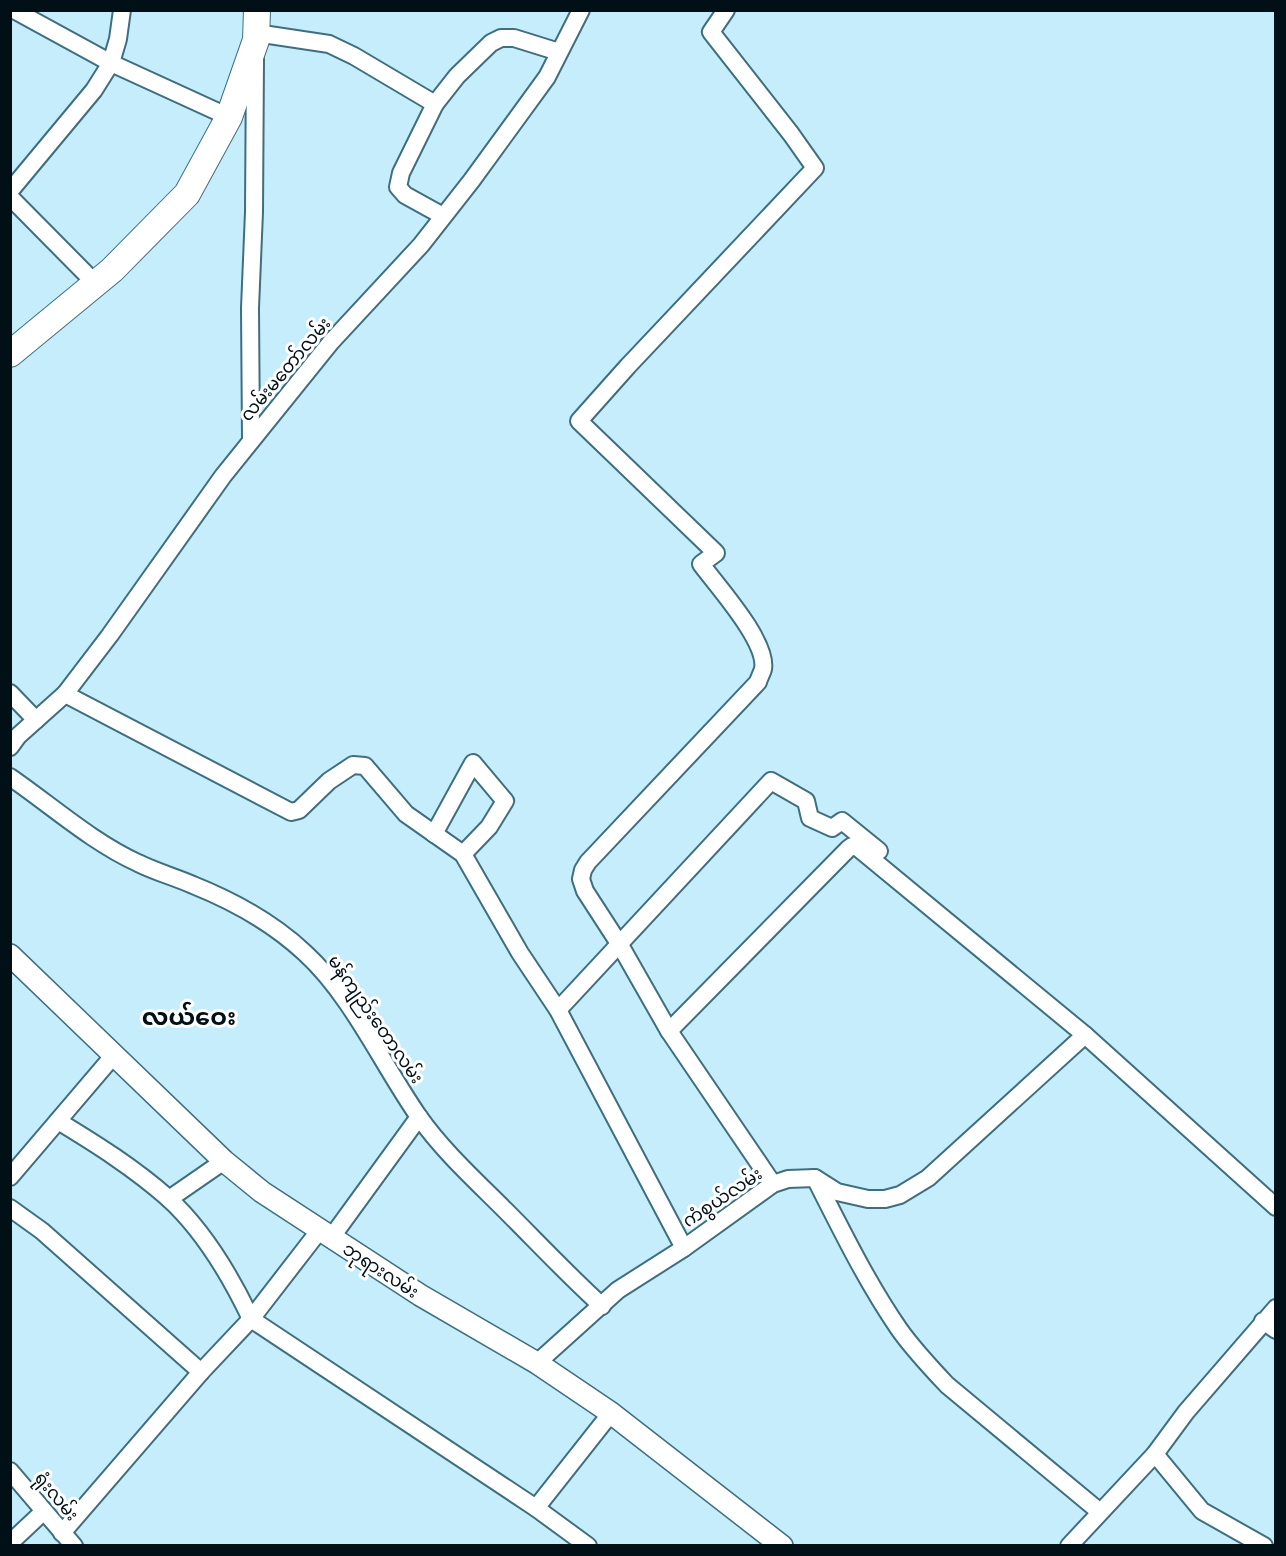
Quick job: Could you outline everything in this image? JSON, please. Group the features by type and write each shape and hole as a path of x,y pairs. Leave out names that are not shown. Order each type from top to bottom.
{"main road":[{"path":"10,354 96,284 161,223 187,194 229,117 256,28"}],"street":[{"path":"10,191 94,90 111,63 118,39 122,10"},
{"name":"လမ်းမတော်လမ်း","path":"10,747 18,736 65,694 251,440 331,342 421,245 472,180 547,77 581,10"},
{"path":"726,10 711,32 815,168 579,421 716,553 701,564 756,637 762,654 763,669 758,682 583,870 582,879 585,891 620,945 669,1031 773,1184"},
{"path":"20,12 111,63 229,117"},
{"path":"251,440 250,308 254,213 256,28 329,44 354,56 435,104"},
{"path":"443,216 405,195 398,187 400,173 435,104 457,76 491,43 501,38 514,38 559,52"},
{"path":"10,196 96,284"},
{"path":"10,693 36,720"},
{"path":"65,694 291,812 299,810 329,781 353,765 365,766 406,813 463,854 520,953 558,1010 684,1248"},
{"path":"434,834 473,763 505,801 489,827 463,854"},
{"name":"မန်ကျည်းတောလမ်း","path":"10,777 99,840 138,863 196,886 258,917 306,953 327,976 419,1117 465,1172 602,1306"},
{"path":"558,1010 771,782 806,801 810,818 832,828 842,821 910,876"},
{"path":"669,1031 852,846 862,851 1085,1035 1275,1207"},
{"name":"ဘုရားလမ်း","path":"10,955 224,1161 262,1192 420,1295 537,1363 610,1413 783,1545"},
{"path":"815,1178 837,1192 854,1197 885,1199 900,1196 928,1178 1085,1035"},
{"path":"10,1177 114,1055"},
{"path":"62,1533 201,1372 325,1234 419,1117"},
{"path":"58,1120 140,1175 169,1199 207,1245 234,1283 251,1319 537,1508 588,1545"},
{"path":"169,1199 224,1161"},
{"path":"815,1178 863,1273 900,1330 927,1364 947,1385 1100,1512"},
{"name":"ကံစွယ်လမ်း","path":"537,1363 618,1290 684,1248 773,1184 788,1179 815,1178"},
{"path":"10,1208 42,1231 201,1372"},
{"path":"1070,1545 1155,1454 1186,1412 1269,1325 1275,1308"},
{"path":"537,1508 610,1413"},
{"path":"1155,1454 1202,1510 1264,1545"},
{"name":"ရုံးလမ်း","path":"10,1471 74,1545"},
{"path":"10,1543 44,1511"}],"district":[{"name":"လယ်ဝေး","path":"189,1016"}]}
